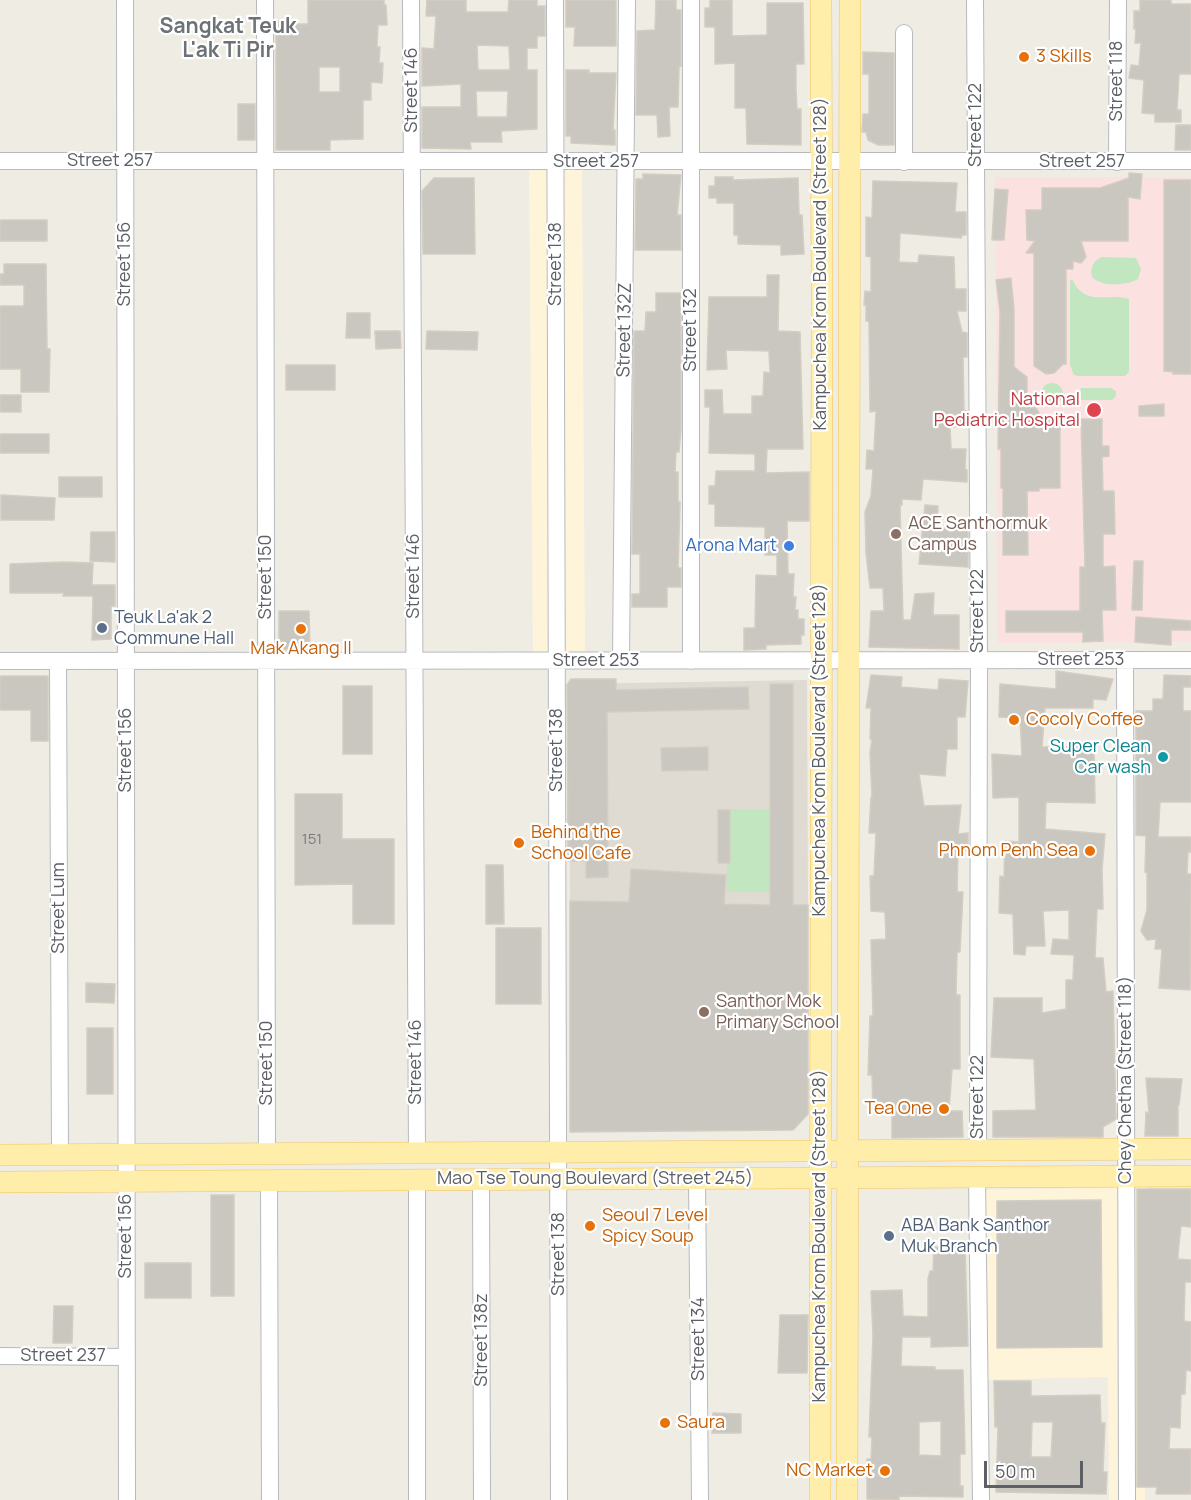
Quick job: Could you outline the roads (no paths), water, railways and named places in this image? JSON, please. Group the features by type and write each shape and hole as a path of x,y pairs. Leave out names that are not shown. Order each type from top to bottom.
{"main road":[{"name":"Kampuchea Krom Boulevard (Street 128)","path":"820,1500 821,0"},
{"name":"Kampuchea Krom Boulevard (Street 128)","path":"847,1500 850,0"},
{"name":"Mao Tse Toung Boulevard (Street 245)","path":"0,1155 1191,1149"},
{"name":"Mao Tse Toung Boulevard (Street 245)","path":"0,1182 1191,1176"}],"street":[{"name":"Street 156","path":"125,0 126,1500"},
{"name":"Street 150","path":"265,0 267,1154"},
{"name":"Street 146","path":"411,0 417,1152"},
{"name":"Street 138","path":"555,0 559,1500"},
{"name":"Street 132Z","path":"621,660 627,0"},
{"name":"Street 132","path":"691,0 691,661"},
{"name":"Street 122","path":"975,0 979,660 978,1150"},
{"name":"Street 118","path":"1117,162 1118,0"},
{"path":"904,33 904,162"},
{"name":"Street 257","path":"0,161 1191,161"},
{"name":"Chey Chetha (Street 118)","path":"1125,660 1127,1500"},
{"name":"Street 253","path":"0,661 1191,660"},
{"name":"Street Lum","path":"58,661 60,1154"},
{"path":"976,1177 981,1500"},
{"name":"Street 134","path":"698,1178 700,1500"},
{"name":"Street 138z","path":"481,1179 482,1500"},
{"path":"269,1180 270,1500"},
{"path":"417,1180 417,1500"},
{"name":"Street 237","path":"0,1356 126,1357"}],"place":[{"name":"3 Skills","path":"1024,57"},
{"name":"National Pediatric Hospital","path":"1094,410"},
{"name":"ACE Santhormuk Campus","path":"896,534"},
{"name":"Arona Mart","path":"789,546"},
{"name":"Teuk La'ak 2 Commune Hall","path":"102,628"},
{"name":"Mak Akang II","path":"301,629"},
{"name":"Cocoly Coffee","path":"1014,720"},
{"name":"Super Clean Car wash","path":"1163,757"},
{"name":"Behind the School Cafe","path":"519,843"},
{"name":"Phnom Penh Sea","path":"1090,851"},
{"name":"Santhor Mok Primary School","path":"704,1012"},
{"name":"Tea One","path":"944,1109"},
{"name":"Seoul 7 Level Spicy Soup","path":"590,1226"},
{"name":"ABA Bank Santhor Muk Branch","path":"889,1236"},
{"name":"Saura","path":"665,1423"},
{"name":"NC Market","path":"885,1471"}],"district":[{"name":"Sangkat Teuk L'ak Ti Pir","path":"228,39"}]}
